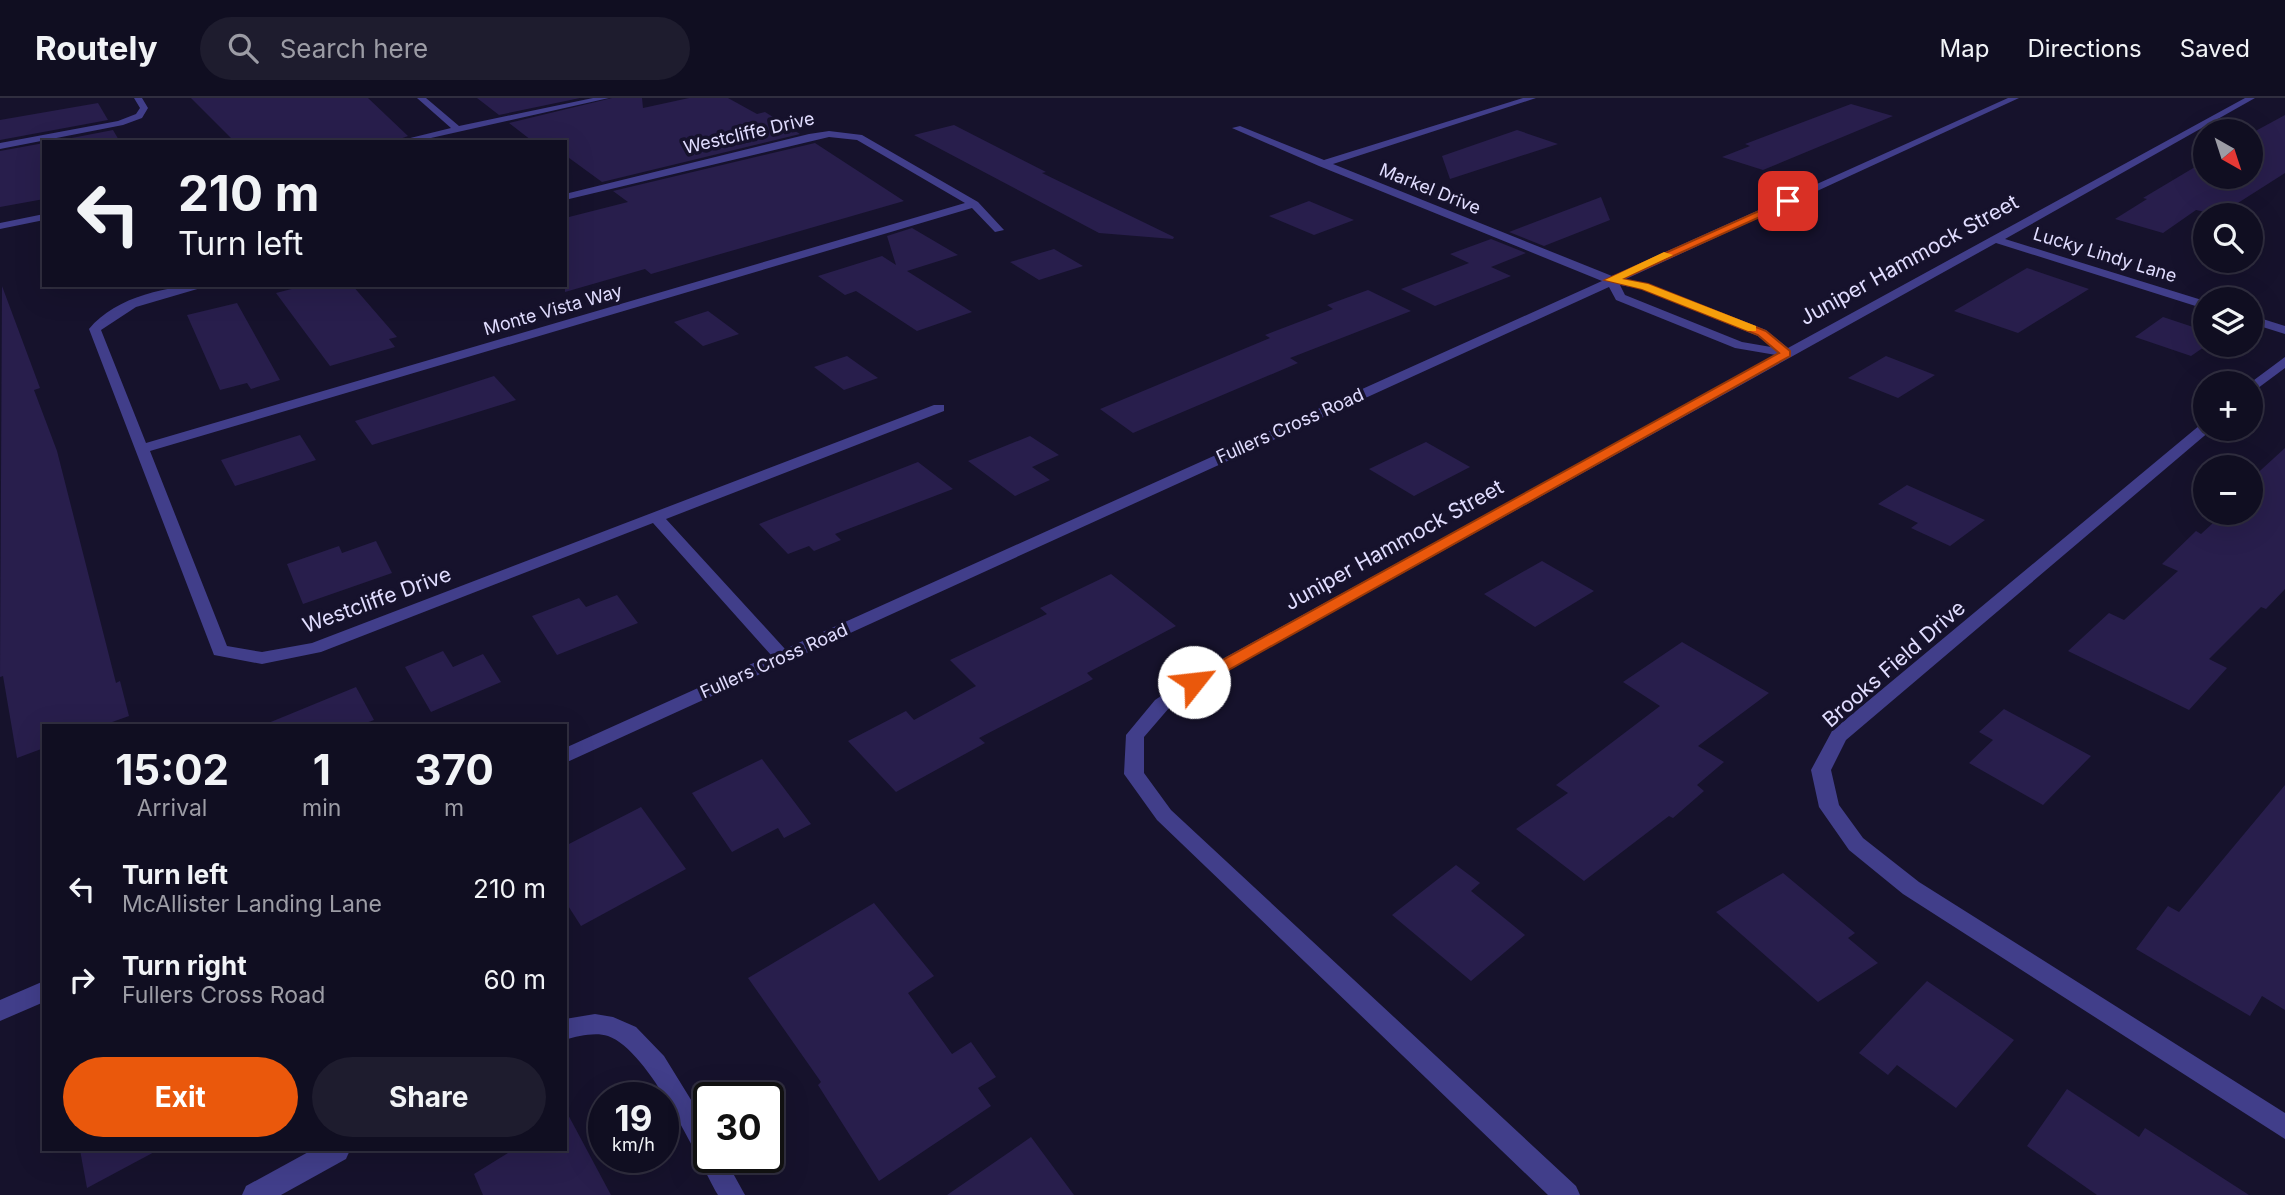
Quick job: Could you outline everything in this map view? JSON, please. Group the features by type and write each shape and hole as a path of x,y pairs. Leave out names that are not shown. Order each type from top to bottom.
{"street":[{"path":"0,146 116,124 139,116 144,108 138,98"},
{"path":"421,98 457,130"},
{"path":"409,140 605,98"},
{"path":"1322,164 1532,98"},
{"name":"Fullers Cross Road","path":"567,755 2015,98"},
{"name":"Juniper Hammock Street","path":"1567,1195 1164,815 1134,774 1135,735 1163,704 1194,682 2251,98"},
{"name":"Markel Drive","path":"1237,128 1611,280"},
{"name":"Westcliffe Drive","path":"567,197 830,134 859,138 974,204 999,230"},
{"name":"Monte Vista Way","path":"142,449 974,204"},
{"path":"0,226 42,217"},
{"name":"Lucky Lindy Lane","path":"1994,239 2193,301"},
{"path":"1611,280 1620,297 1739,345 1786,353"},
{"path":"1611,280 1645,286 1762,333 1786,353"},
{"name":"Westcliffe Drive","path":"198,287 127,306 106,317 95,329 220,651 262,658 315,648 939,408"},
{"path":"2263,323 2285,330"},
{"path":"2263,379 2285,361"},
{"name":"Brooks Field Drive","path":"2193,439 1839,736 1821,770 1829,807 1856,844 1911,888 2285,1127"},
{"path":"656,517 783,657"},
{"path":"0,1011 42,992"},
{"path":"567,1029 580,1025 614,1027 652,1056 693,1126"},
{"path":"255,1195 335,1151"},
{"path":"720,1173 732,1195"}],"building":[{"path":"191,98 368,98 408,136 397,140 233,140"},
{"path":"477,98 580,98 499,115"},
{"path":"612,98 642,98 643,108 689,98 728,98 757,114 765,112 800,134 602,182 567,156 567,140 531,140 509,123"},
{"path":"98,103 108,120 0,140 0,120"},
{"path":"1851,104 1893,116 1763,170 1722,157 1750,146 1745,144"},
{"path":"2285,115 2285,173 2263,187 2263,127"},
{"path":"954,125 1046,172 1042,173 1174,237 1173,239 1099,233 914,135"},
{"path":"113,130 119,140 61,140"},
{"path":"1517,130 1558,144 1450,179 1442,156"},
{"path":"42,143 42,199 0,207 0,151"},
{"path":"815,143 904,201 651,274 645,269 565,292 567,217 628,202 613,191"},
{"path":"2193,168 2193,189 2260,189 2238,203 2193,203 2193,212 2163,233 2115,219 2147,199 2143,198"},
{"path":"1601,197 1610,220 1544,246 1509,232"},
{"path":"1309,201 1354,220 1314,235 1269,216"},
{"path":"912,228 958,255 907,271 972,312 917,331 856,291 845,295 818,276 882,256 896,265 887,236"},
{"path":"1491,239 1526,253 1491,267 1511,276 1435,306 1401,289 1469,263 1450,254"},
{"path":"1054,249 1083,266 1039,280 1010,262"},
{"path":"2027,268 2089,289 2018,333 1954,311"},
{"path":"2,286 40,388 34,390 57,451 116,683 120,681 129,716 107,724 42,724 42,749 17,758 3,676 0,677"},
{"path":"299,287 354,287 397,337 389,339 395,347 330,366 276,293"},
{"path":"1368,290 1411,311 1290,358 1298,363 1133,433 1100,409 1270,338 1265,335 1333,309 1327,305"},
{"path":"237,303 280,380 251,389 247,383 220,390 187,315"},
{"path":"708,311 739,334 703,346 674,322"},
{"path":"2163,317 2193,327 2193,355 2191,356 2135,337"},
{"path":"847,356 878,378 844,390 814,367"},
{"path":"1886,356 1935,375 1898,398 1848,378"},
{"path":"494,376 516,400 372,445 355,421"},
{"path":"300,435 316,460 235,486 221,460"},
{"path":"1030,436 1059,455 1032,467 1050,480 1015,496 968,461"},
{"path":"1426,442 1470,467 1414,496 1369,469"},
{"path":"2285,448 2285,589 2266,609 2261,607 2209,659 2227,668 2189,710 2068,651 2109,613 2124,620 2178,571 2162,564 2196,531 2201,534 2211,525 2263,525 2263,468"},
{"path":"918,462 953,489 835,534 841,540 814,551 809,546 788,554 759,524"},
{"path":"1907,485 1985,520 1950,546 1911,528 1918,523 1878,504"},
{"path":"376,541 392,573 303,604 287,564 339,546 342,553"},
{"path":"1542,561 1594,591 1535,627 1484,594"},
{"path":"1111,574 1176,626 1087,673 1093,679 979,738 985,743 896,792 848,741 906,711 914,720 976,686 950,660 1047,614 1040,608"},
{"path":"617,595 638,623 557,655 532,616 579,598 586,607"},
{"path":"1682,642 1769,693 1698,746 1724,762 1697,785 1704,791 1673,818 1669,816 1584,881 1516,829 1568,793 1556,785 1660,706 1623,682"},
{"path":"443,651 453,667 483,654 501,682 431,712 405,667"},
{"path":"356,687 374,720 363,724 266,724"},
{"path":"2004,709 2091,756 2043,805 1969,763 1993,740 1979,732"},
{"path":"762,759 811,824 784,838 778,828 732,852 692,793"},
{"path":"2285,785 2285,1010 2262,996 2250,1016 2136,949 2168,906 2179,912"},
{"path":"641,807 686,869 581,926 567,904 567,845"},
{"path":"1456,865 1480,883 1471,891 1525,935 1471,981 1392,915"},
{"path":"1783,873 1855,933 1848,938 1878,963 1818,1002 1716,912"},
{"path":"874,903 934,976 908,993 952,1054 971,1042 996,1077 978,1088 991,1106 879,1181 818,1085 821,1082 748,978"},
{"path":"1927,981 2014,1040 1956,1108 1897,1065 1888,1075 1859,1053"},
{"path":"2067,1089 2139,1137 2145,1128 2249,1195 2097,1195 2027,1146"},
{"path":"567,1113 588,1152 588,1173 599,1173 611,1195 483,1195 474,1174 511,1151 567,1151"},
{"path":"1031,1137 1074,1195 947,1195 1011,1151"},
{"path":"80,1151 156,1151 87,1188"}],"slow traffic":[{"path":"1668,255 1611,280 1645,286 1752,329"}],"route":[{"path":"1194,682 1786,353 1762,333 1645,286 1611,280 1788,201"}]}
